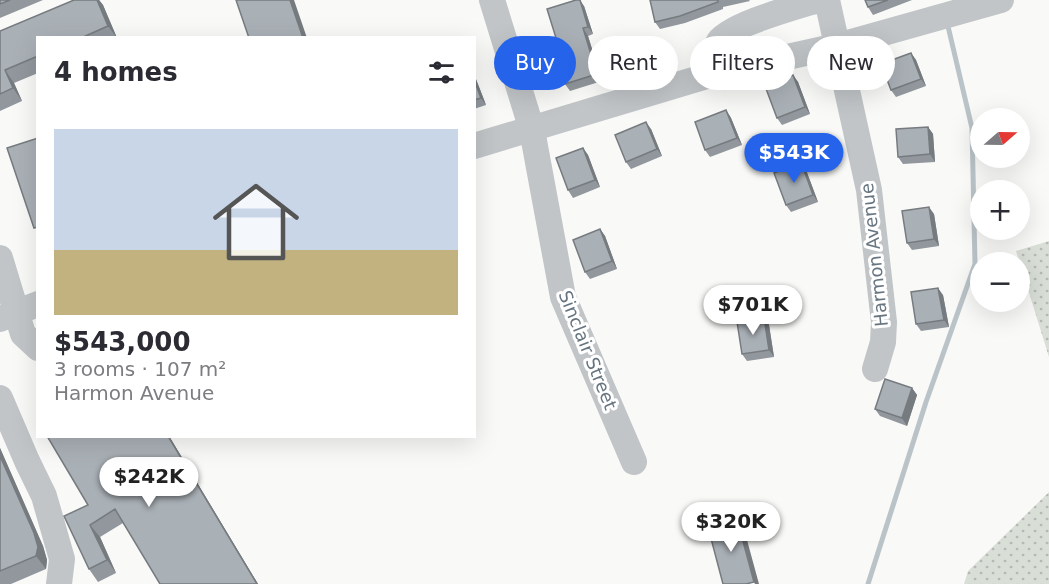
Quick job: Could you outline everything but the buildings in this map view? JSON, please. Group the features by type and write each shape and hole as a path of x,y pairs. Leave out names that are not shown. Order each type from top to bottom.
{"street":[{"name":"Sinclair Street","path":"492,0 532,130 563,297 634,462"},
{"path":"724,36 763,18 818,0"},
{"name":"Harmon Avenue","path":"827,0 835,36"},
{"path":"873,36 1002,0"},
{"path":"476,145 690,81"},
{"name":"Harmon Avenue","path":"847,90 869,190 884,322 883,342 874,369"},
{"path":"0,258 23,334 36,346"},
{"path":"0,398 44,496 62,559 59,584"}],"shaded area":[{"path":"1049,241 1049,357 1030,296 1030,252 1016,251"},
{"path":"1049,492 1049,584 964,584 968,571"}],"waterway":[{"path":"868,584 926,402 975,264 972,128 947,22"}]}
